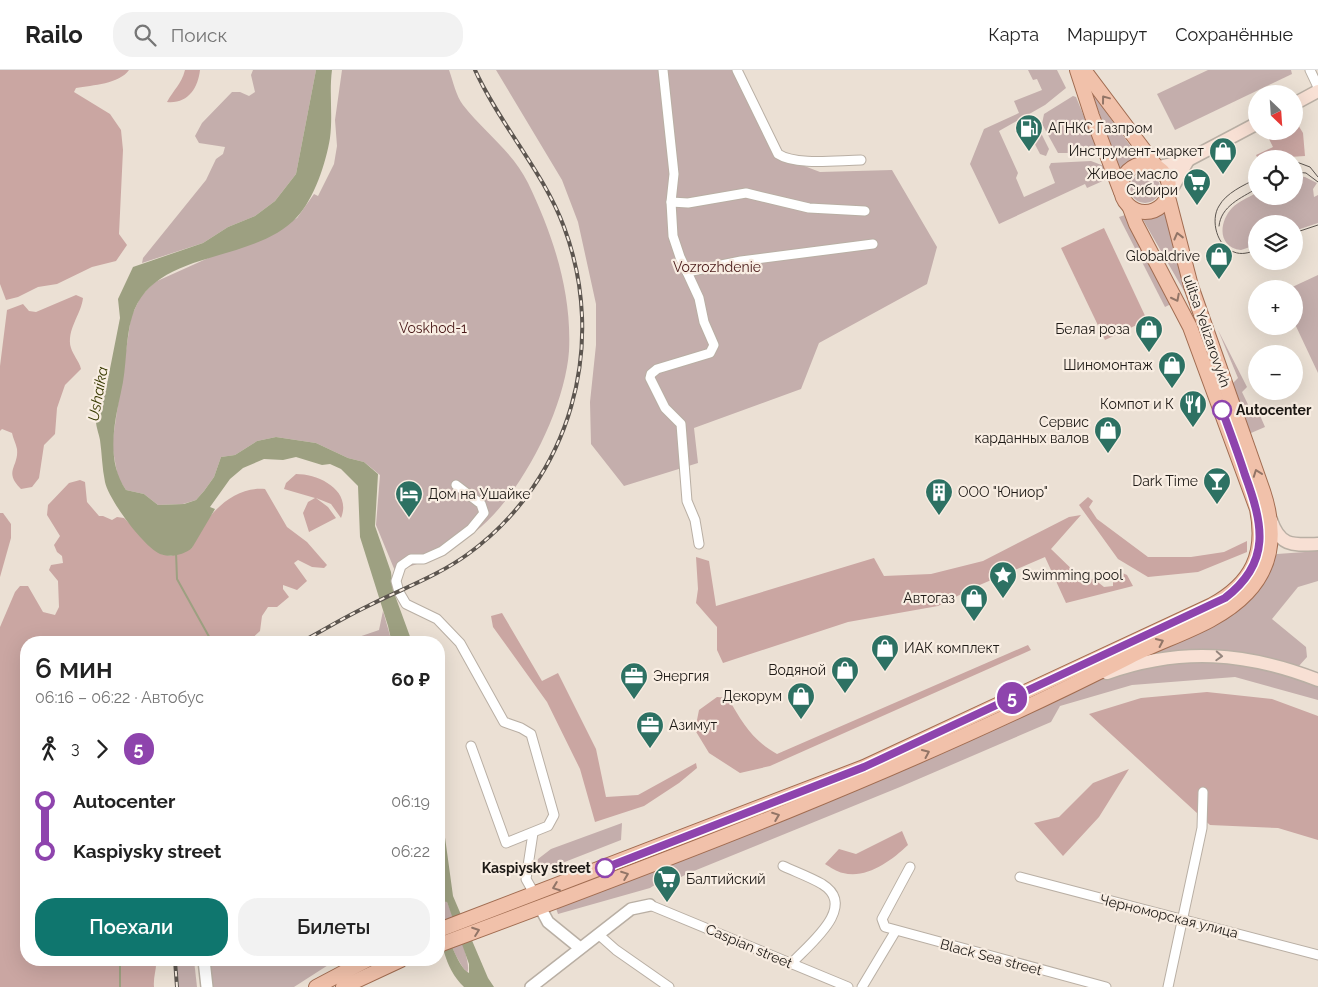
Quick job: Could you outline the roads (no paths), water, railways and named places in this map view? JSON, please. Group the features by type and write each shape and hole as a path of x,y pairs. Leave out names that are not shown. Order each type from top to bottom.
{"main road":[{"path":"1077,70 1121,192 1130,208 1152,212 1164,203 1188,160"},
{"path":"1084,70 1157,167 1168,178 1169,194"},
{"path":"1303,99 1318,91"},
{"path":"1121,192 1123,178 1134,167 1148,164 1157,167 1188,160 1248,128"},
{"name":"ulitsa Yelizarovykh","path":"537,901 869,778 1086,680 1232,606 1257,581 1264,569 1271,546 1271,520 1264,491 1194,294 1169,194"},
{"name":"ulitsa Yelizarovykh","path":"537,901 864,767 1225,598 1238,588 1258,555 1260,525 1253,495 1190,327 1136,224 1130,208"},
{"path":"1271,520 1275,531 1286,542 1318,544"},
{"path":"1086,680 1157,659 1216,655 1266,662 1318,680"},
{"path":"445,942 537,901"},
{"path":"445,928 511,911"},
{"path":"316,987 356,966"},
{"path":"343,987 388,966"}],"street":[{"path":"663,70 674,174 671,202 673,236 680,257 699,298 704,322 714,345 710,353 657,369 651,374 650,378 665,408 681,424 687,501 696,520 700,544"},
{"path":"737,70 778,154 789,159 861,160"},
{"path":"1310,70 1318,87"},
{"path":"671,202 688,203 746,193 809,208 865,211"},
{"path":"687,272 741,261 873,244"},
{"path":"456,485 481,504 484,513 471,529 442,551 424,559 411,560 401,566 396,581 399,592 406,604 437,619 460,643 504,722 531,734 554,815 548,826 506,842 471,746"},
{"path":"1168,987 1202,828 1203,792"},
{"path":"533,833 526,879 548,922 580,948"},
{"path":"783,866 822,884 832,894 836,908 833,919 791,964"},
{"path":"862,987 895,932 885,927 882,919 910,867"},
{"name":"Черноморская улица","path":"1020,877 1318,954"},
{"path":"532,986 631,909 650,905"},
{"name":"Caspian street","path":"650,905 843,986"},
{"name":"Black Sea street","path":"895,932 1106,987"},
{"path":"598,934 616,950 669,987"},
{"path":"205,966 207,987"}],"waterway":[{"path":"176,552 177,579 209,636"},
{"path":"120,966 120,987"}],"tram line":[{"path":"1303,164 1310,167 1318,177"},
{"path":"1303,173 1318,182"},
{"path":"1248,183 1222,201 1215,218 1219,239 1223,245 1237,253 1248,253"},
{"path":"1219,226 1228,208 1248,193"},
{"path":"1303,230 1318,225"}],"railway":[{"path":"313,636 359,610 419,582 456,562 504,523 533,488 555,449 571,407 580,363 582,317 577,272 564,227 555,206 533,167 496,110 475,70"},
{"path":"175,966 177,987"}],"place":[{"name":"АГНКС Газпром","path":"1029,152"},
{"name":"Инструмент-маркет","path":"1223,175"},
{"name":"Живое масло Сибири","path":"1197,206"},
{"name":"Globaldrive","path":"1219,280"},
{"name":"Белая роза","path":"1149,353"},
{"name":"Шиномонтаж","path":"1172,389"},
{"name":"Autocenter","path":"1222,410"},
{"name":"Компот и К","path":"1193,428"},
{"name":"Сервис карданных валов","path":"1108,454"},
{"name":"Dark Time","path":"1217,505"},
{"name":"ООО \"Юниор\"","path":"939,516"},
{"name":"Дом на Ушайке","path":"409,518"},
{"name":"Swimming pool","path":"1003,599"},
{"name":"Автогаз","path":"974,622"},
{"name":"ИАК комплект","path":"885,672"},
{"name":"Водяной","path":"845,694"},
{"name":"Энергия","path":"634,700"},
{"name":"Декорум","path":"801,720"},
{"name":"Азимут","path":"650,749"},
{"name":"Kaspiysky street","path":"605,868"},
{"name":"Балтийский","path":"667,903"}],"park label":[{"name":"Vozrozhdenie","path":"717,267"},
{"name":"Voskhod-1","path":"433,328"}],"water label":[{"name":"Ushaika","path":"98,394"}]}
